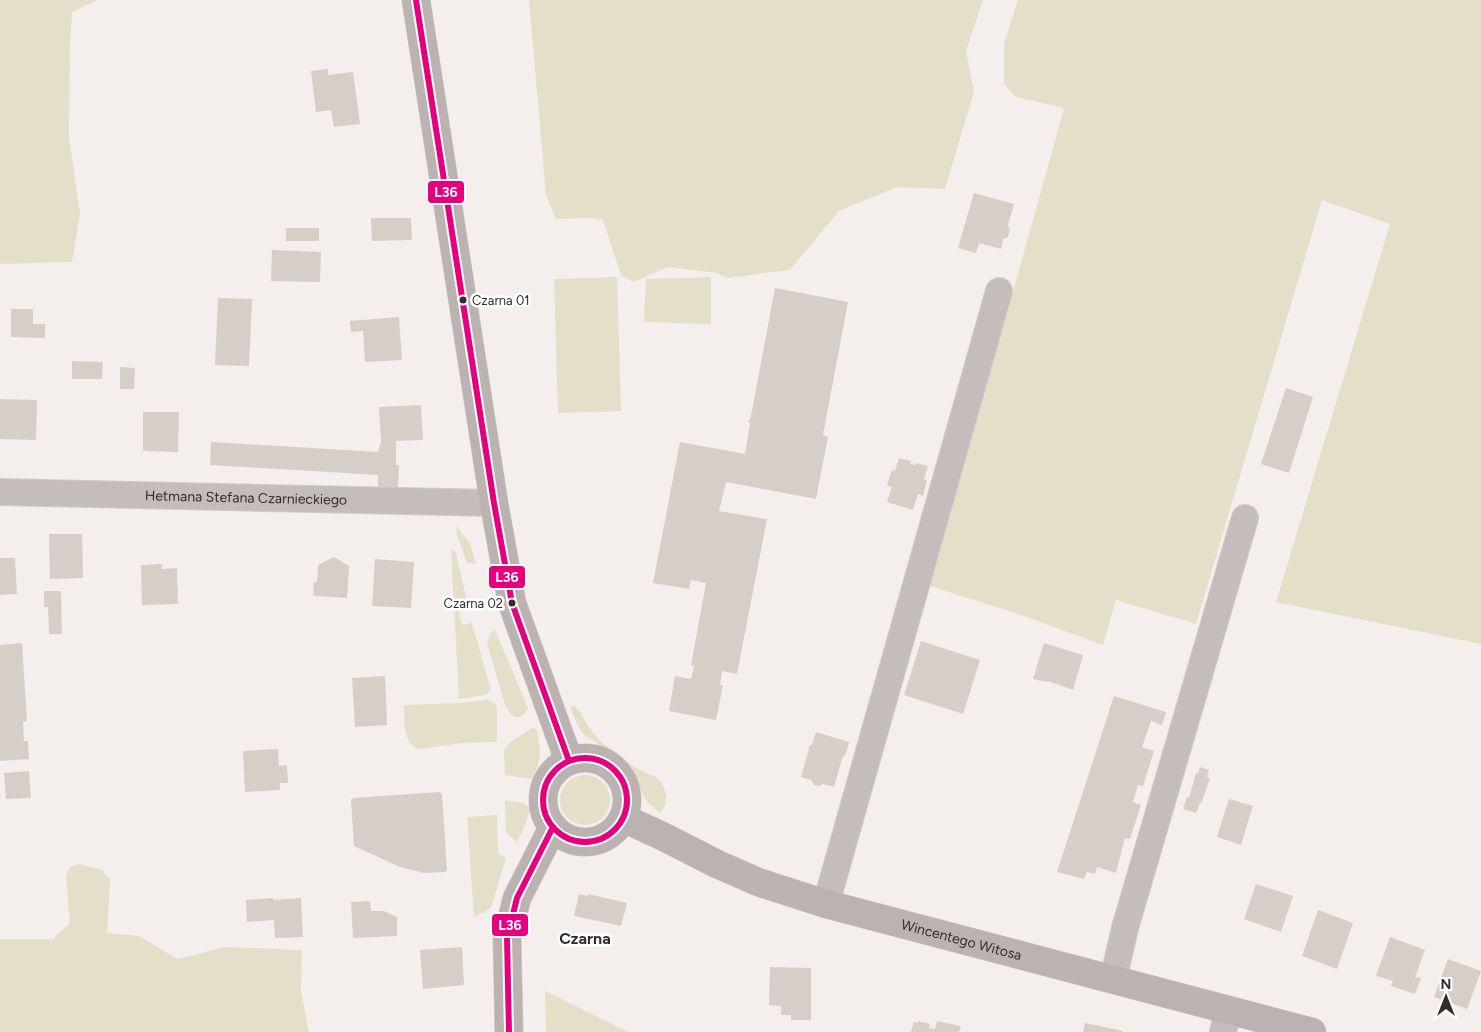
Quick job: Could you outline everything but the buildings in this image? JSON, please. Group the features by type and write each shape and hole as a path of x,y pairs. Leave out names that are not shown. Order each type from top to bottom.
{"main road":[{"path":"416,0 494,503 512,603 569,762"},
{"path":"583,758 597,760 610,766 620,777 626,790 627,804 623,818 615,830 604,838 590,842 576,842 563,836 553,828 546,816 543,804 544,790 549,778 558,768 583,758"},
{"name":"Wincentego Witosa","path":"623,818 758,882 826,904 1112,980 1226,1021 1312,1032"},
{"path":"509,1032 507,938 517,898 553,828"}],"street":[{"path":"826,904 999,291"},
{"name":"Hetmana Stefana Czarnieckiego","path":"0,492 494,503"},
{"path":"1112,980 1125,928 1245,518"}],"shaded area":[{"path":"0,0 97,0 72,12 69,137 80,214 72,262 0,264"},
{"path":"529,0 983,0 966,51 974,92 945,189 897,187 839,211 790,270 728,278 716,273 667,267 634,282 621,275 603,220 593,218 556,219 546,195"},
{"path":"1018,0 1481,0 1481,644 1276,602 1390,224 1322,200 1196,624 1116,600 1103,645 1024,616 930,586 1064,108 1016,97 1004,84 1004,44"},
{"path":"617,277 621,411 558,413 554,279"},
{"path":"711,277 711,324 644,322 646,279"},
{"path":"456,526 470,543 476,564 467,563 457,535"},
{"path":"451,548 456,553 468,606 458,608 462,625 472,623 491,690 485,695 459,699"},
{"path":"495,630 528,708 525,714 519,717 514,717 506,708 487,643 490,634"},
{"path":"486,700 495,703 497,707 497,742 462,743 419,749 410,742 405,724 404,705"},
{"path":"574,706 579,710 588,726 602,743 618,753 632,766 658,778 663,785 666,795 665,806 660,813 646,801 630,767 624,760 584,735 570,707"},
{"path":"532,728 536,729 540,754 538,767 532,779 505,775 504,750 510,742"},
{"path":"590,775 603,782 609,790 609,810 603,818 595,824 580,825 567,818 561,810 560,795 567,782 575,776"},
{"path":"505,800 525,804 530,809 517,842 506,832"},
{"path":"497,815 498,853 506,858 491,908 474,917 467,817"},
{"path":"78,864 102,870 110,879 107,933 139,936 178,959 225,947 302,950 301,992 309,1032 0,1032 0,939 53,939 70,923 66,877 69,868"},
{"path":"545,991 628,1032 546,1032"}],"transit line":[{"name":"L36","path":"416,0 494,503 512,603 569,761"},
{"name":"L36","path":"585,758 608,765 620,777 627,800 620,823 608,835 585,842 562,835 550,823 543,800 550,777 562,765 585,758"},
{"name":"L36","path":"509,1032 507,938 517,898 553,827"}],"place":[{"name":"Czarna 01","path":"463,300"},
{"name":"Czarna 02","path":"512,603"}],"district":[{"name":"Czarna","path":"585,938"}]}
